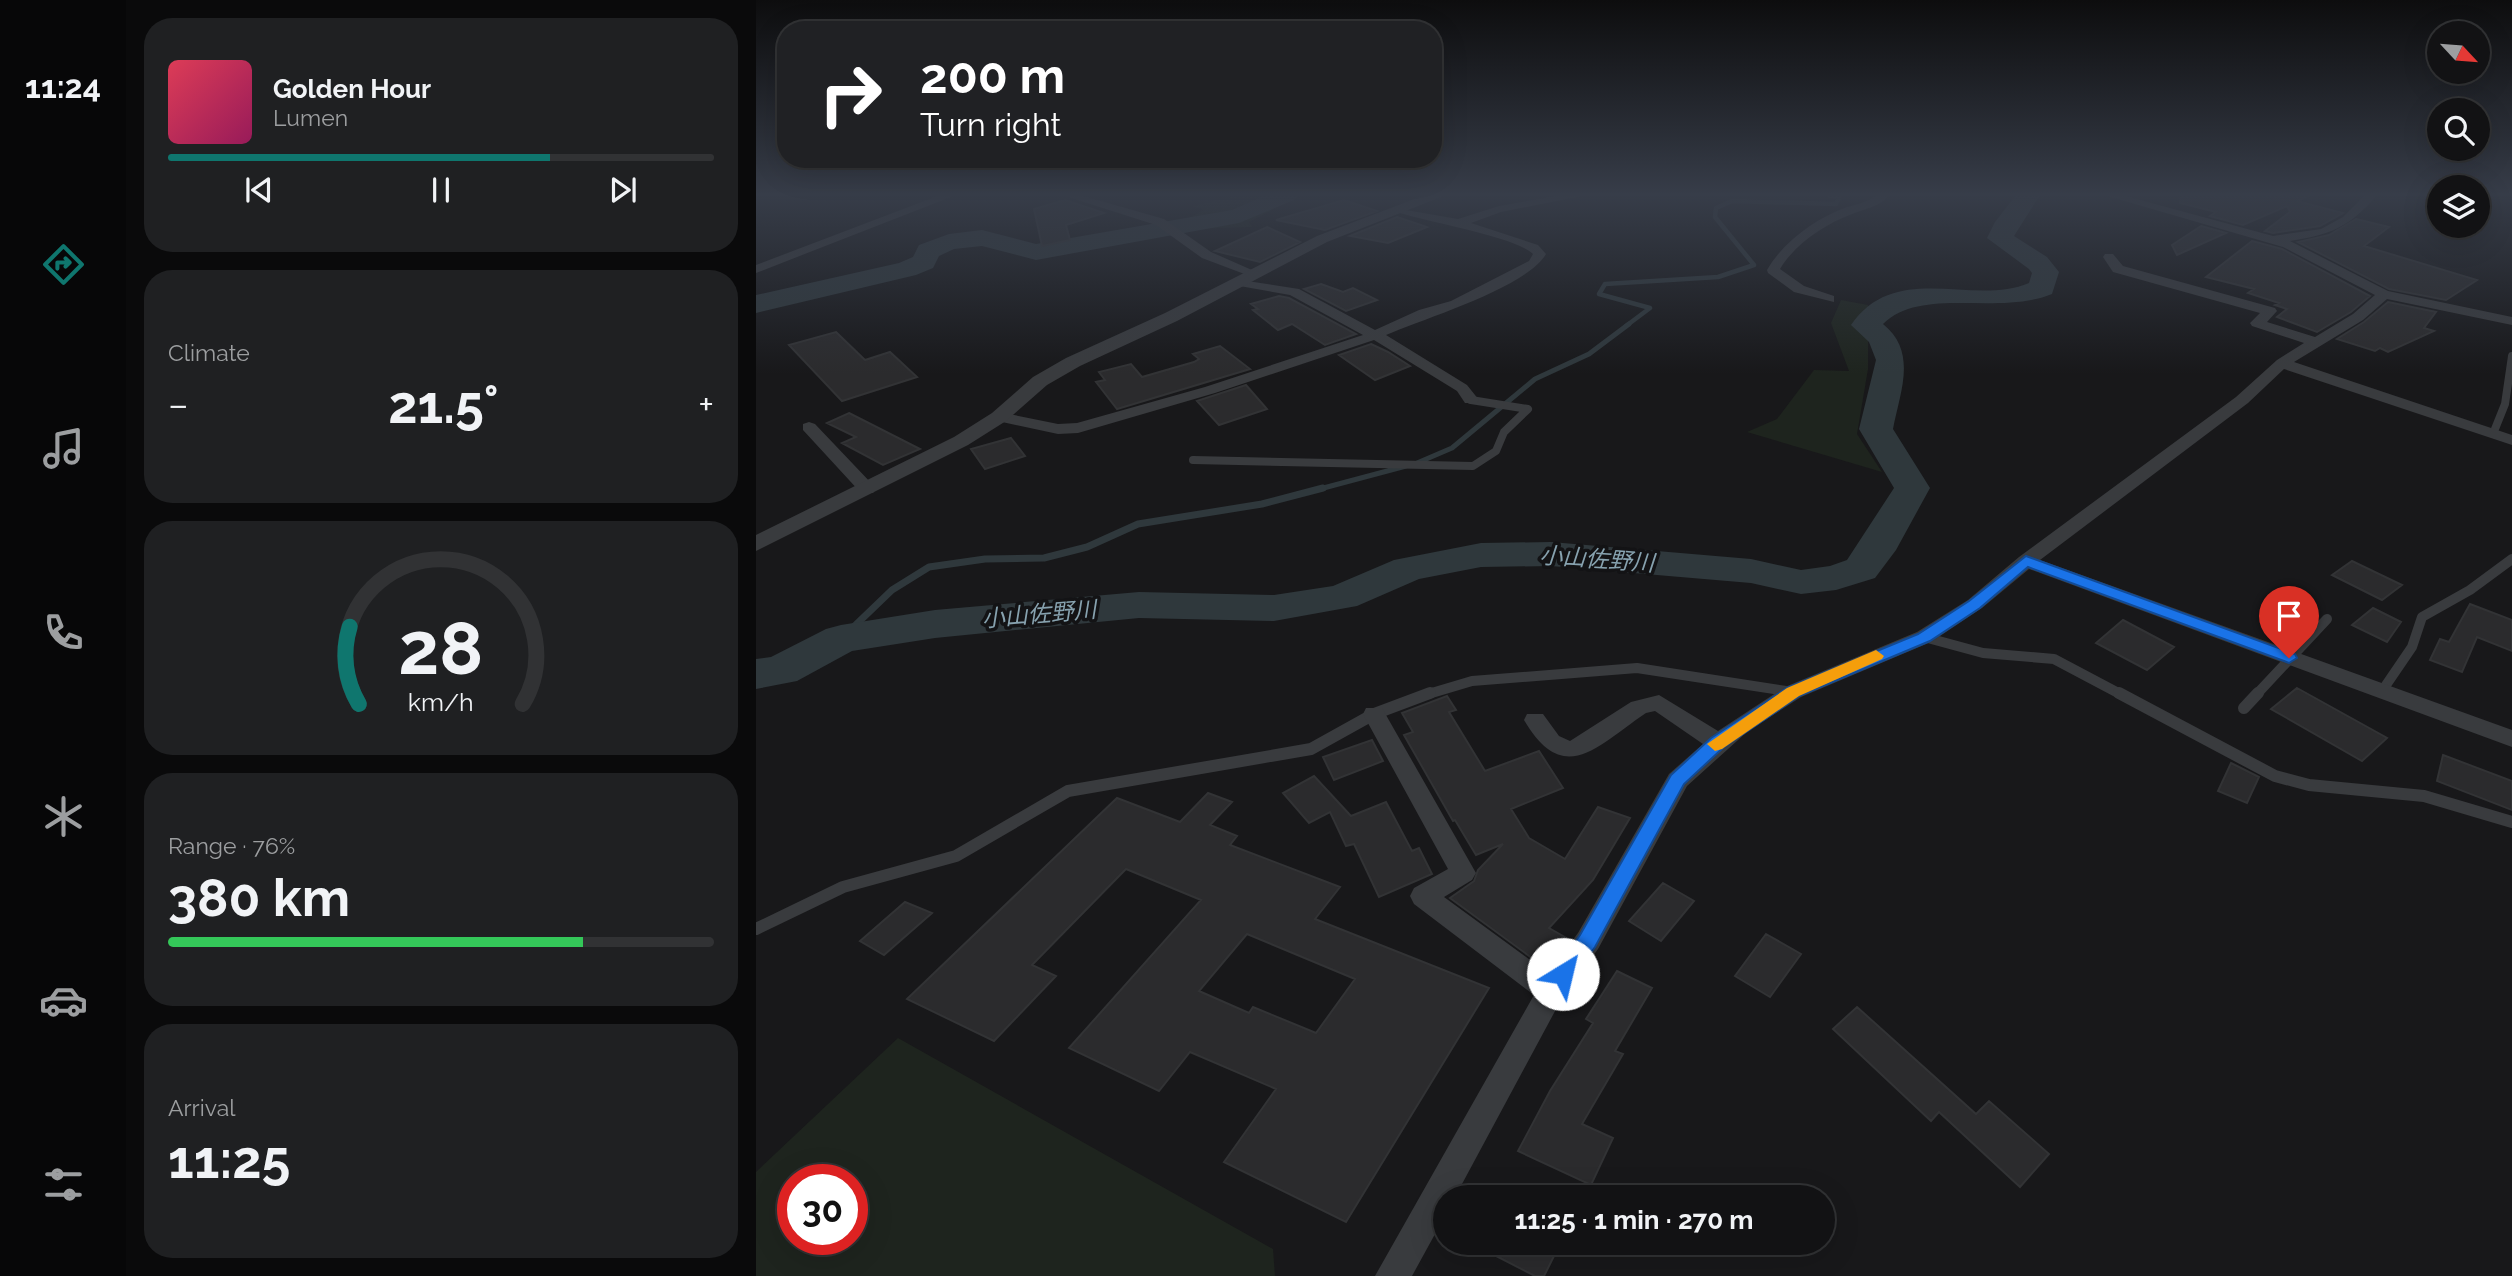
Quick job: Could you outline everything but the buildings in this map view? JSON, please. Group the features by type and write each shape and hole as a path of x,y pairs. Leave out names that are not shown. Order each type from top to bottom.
{"street":[{"path":"756,269 794,255"},
{"path":"1208,255 1247,278 1294,292 1422,362 1462,388 1471,400"},
{"path":"756,544 961,441 999,417 1040,382 1073,362 1292,255"},
{"path":"999,417 1058,429 1078,428 1210,390 1373,336 1424,313 1456,304 1534,264 1540,255"},
{"path":"1786,255 1773,270 1800,291 1829,299"},
{"path":"2304,255 2384,294 2512,321"},
{"path":"2109,257 2118,269 2270,311 2257,323 2318,343"},
{"path":"1393,1276 1551,991 1588,941 1678,780 1717,742 1793,692 1924,637 1975,604 2026,561 2242,400 2282,363 2358,317 2384,294"},
{"path":"2282,363 2512,440"},
{"path":"809,427 867,489"},
{"path":"2026,561 2512,739"},
{"path":"1535,720 1554,746 1565,751 1575,749 1639,707 1659,703 1717,742"},
{"path":"1374,715 1463,873 1423,896 1493,951 1551,991"}],"lane":[{"path":"2493,434 2505,404 2512,356"},
{"path":"1193,460 1473,466 1496,451 1504,432 1528,409 1471,400"},
{"path":"2382,691 2412,647 2422,617 2470,590 2512,559"},
{"path":"2244,708 2327,619"},
{"path":"1924,637 1983,653 2054,659 2275,776 2309,785 2424,796 2512,822"},
{"path":"756,929 843,887 957,856 1068,791 1311,748 1374,715 1444,688 1472,681 1637,668 1793,692"}],"shaded area":[{"path":"1841,300 1868,305 1868,369 1857,434 1882,472 1747,432 1777,419 1814,370 1849,371 1831,323"},
{"path":"898,1038 1273,1249 1275,1276 756,1276 756,1172"}],"waterway":[{"path":"756,304 907,269 924,262 927,255"},
{"path":"1626,326 1650,308 1599,294 1605,284 1718,277 1754,265 1746,255"},
{"name":"小山佐野川","path":"756,674 781,670 841,639 935,624 1139,605 1274,608 1342,597 1408,569 1481,555 1551,554 1751,571 1801,582 1836,578 1861,569 1876,550 1912,488 1876,429 1891,360 1882,338 1866,325 1881,311 1897,302 1916,297 2019,296 2042,288 2046,272 2025,255"},
{"path":"1417,463 1452,448 1535,379 1589,354 1629,324"},
{"path":"1316,490 1406,466"},
{"path":"841,639 892,590 929,567 985,559 1044,558 1087,547 1138,524 1262,504 1323,488"}],"slow traffic":[{"path":"1715,744 1793,692 1876,656"}],"route":[{"path":"1563,974 1588,941 1652,821 1678,780 1717,742 1793,692 1924,637 1975,604 2026,561 2289,658"}]}
